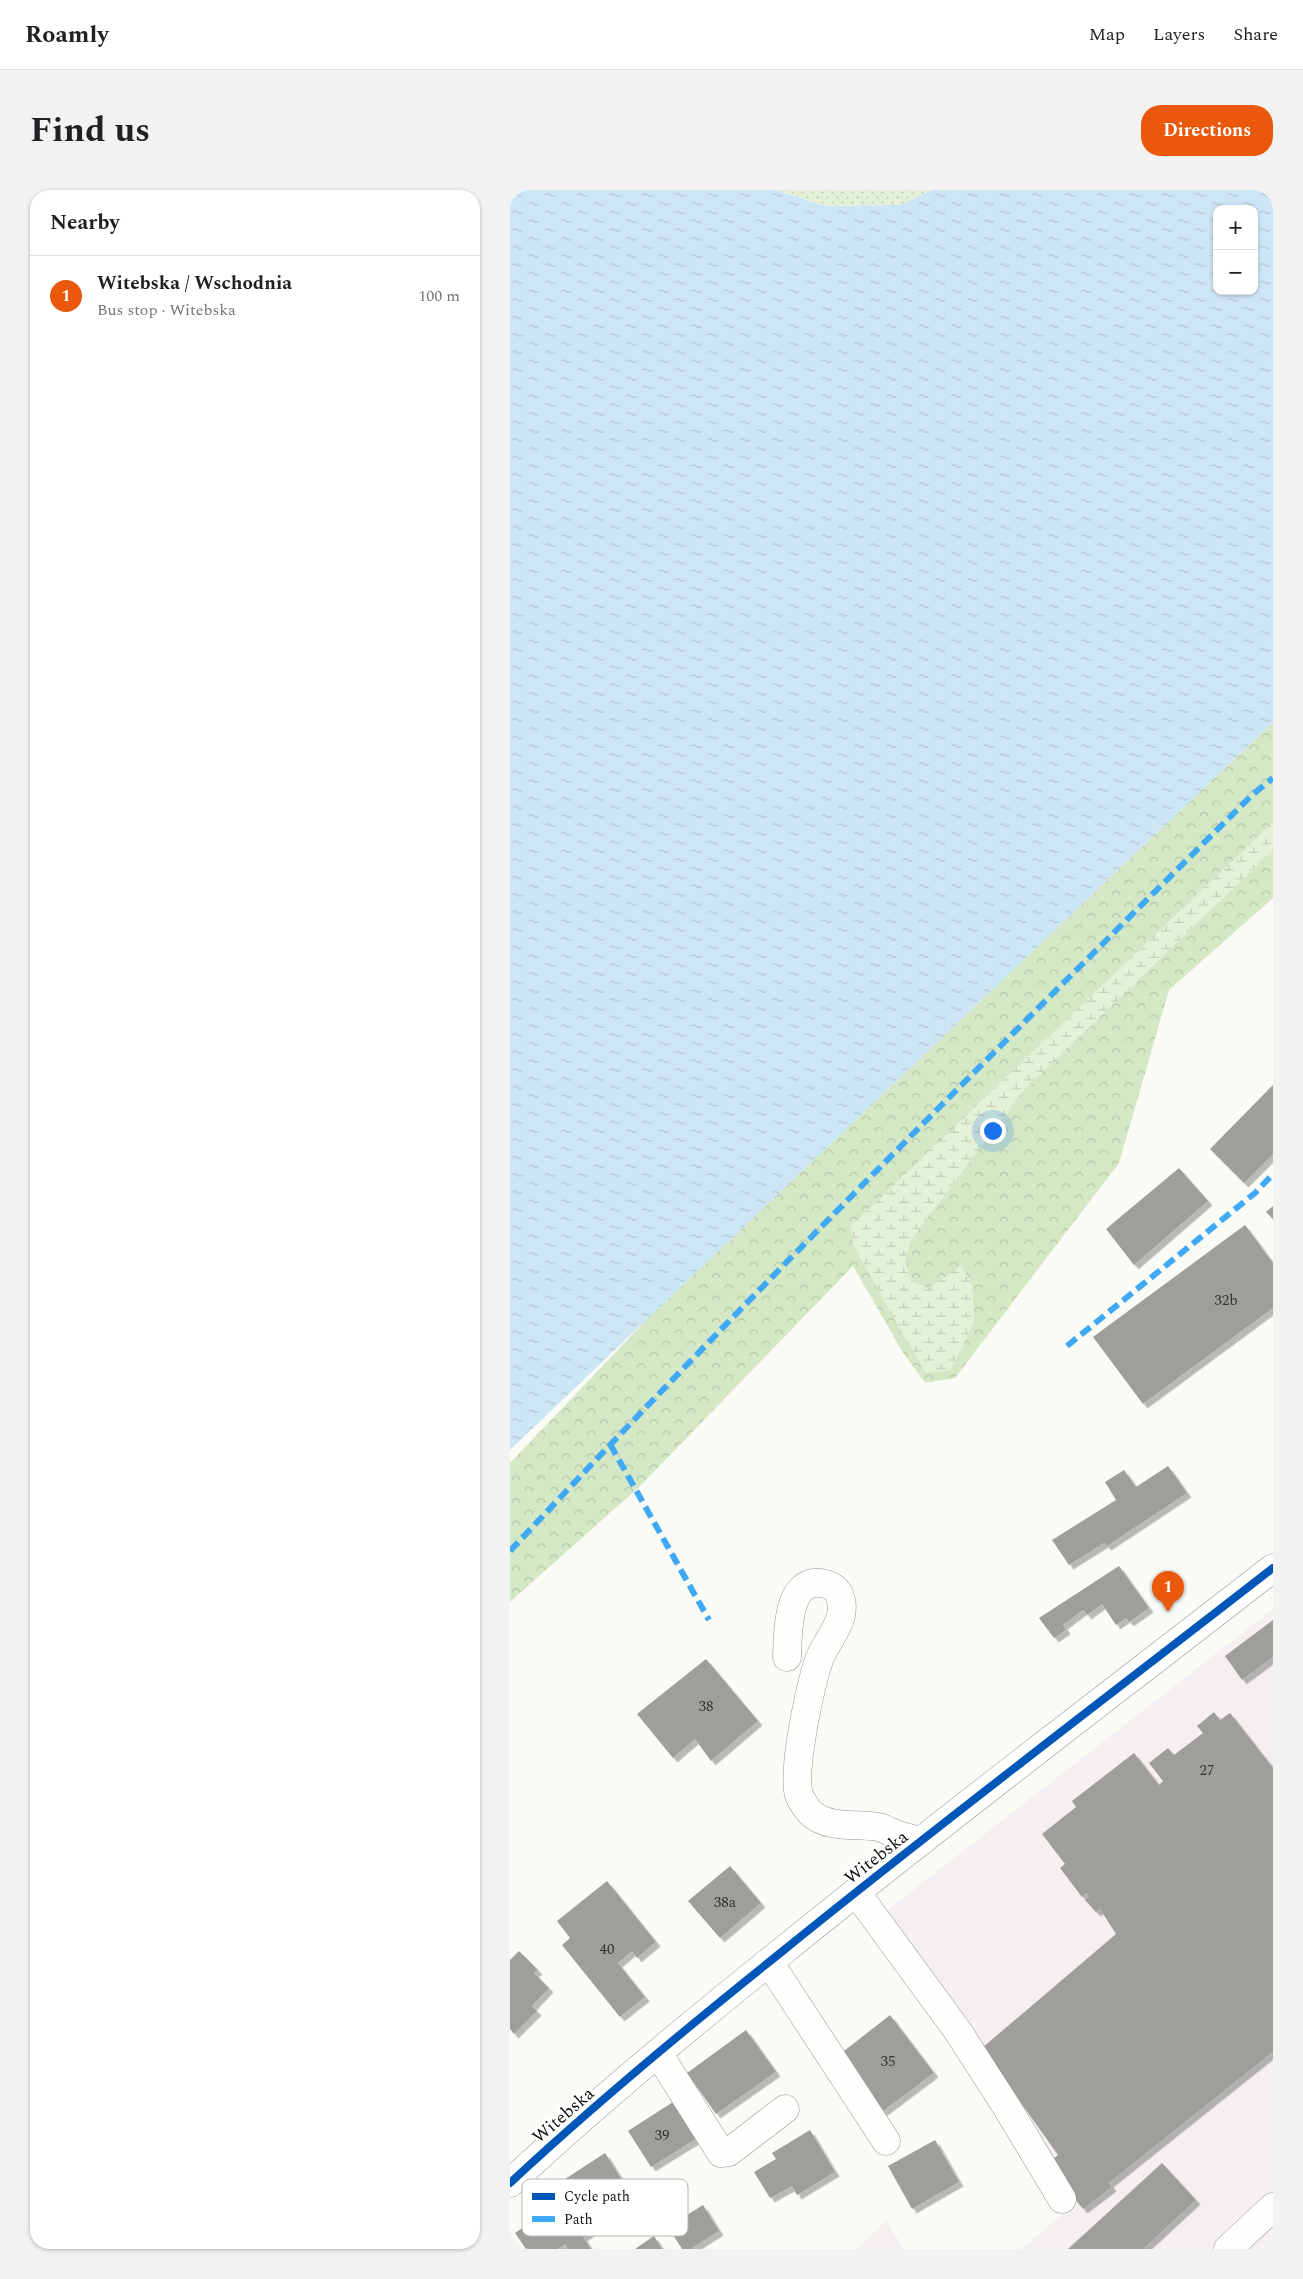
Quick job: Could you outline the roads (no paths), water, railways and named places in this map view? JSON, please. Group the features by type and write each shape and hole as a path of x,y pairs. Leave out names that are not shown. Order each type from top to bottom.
{"street":[{"name":"Witebska","path":"510,2183 569,2127 769,1962 921,1841 1273,1568"},
{"path":"787,1657 789,1616 796,1597 804,1588 814,1582 828,1584 837,1590 842,1602 842,1616 820,1658 812,1684 799,1762 799,1795 811,1814 834,1824 879,1827 921,1841"},
{"path":"856,1892 957,2030 1006,2106 1062,2199"},
{"path":"769,1962 886,2141"},
{"path":"658,2053 721,2152 729,2152 785,2109"},
{"path":"1228,2249 1273,2207"}],"water":[{"path":"510,190 776,190 825,206 900,205 932,190 1273,190 1273,722 510,1450"}],"place":[{"name":"Witebska / Wschodnia","path":"1168,1612"}]}
